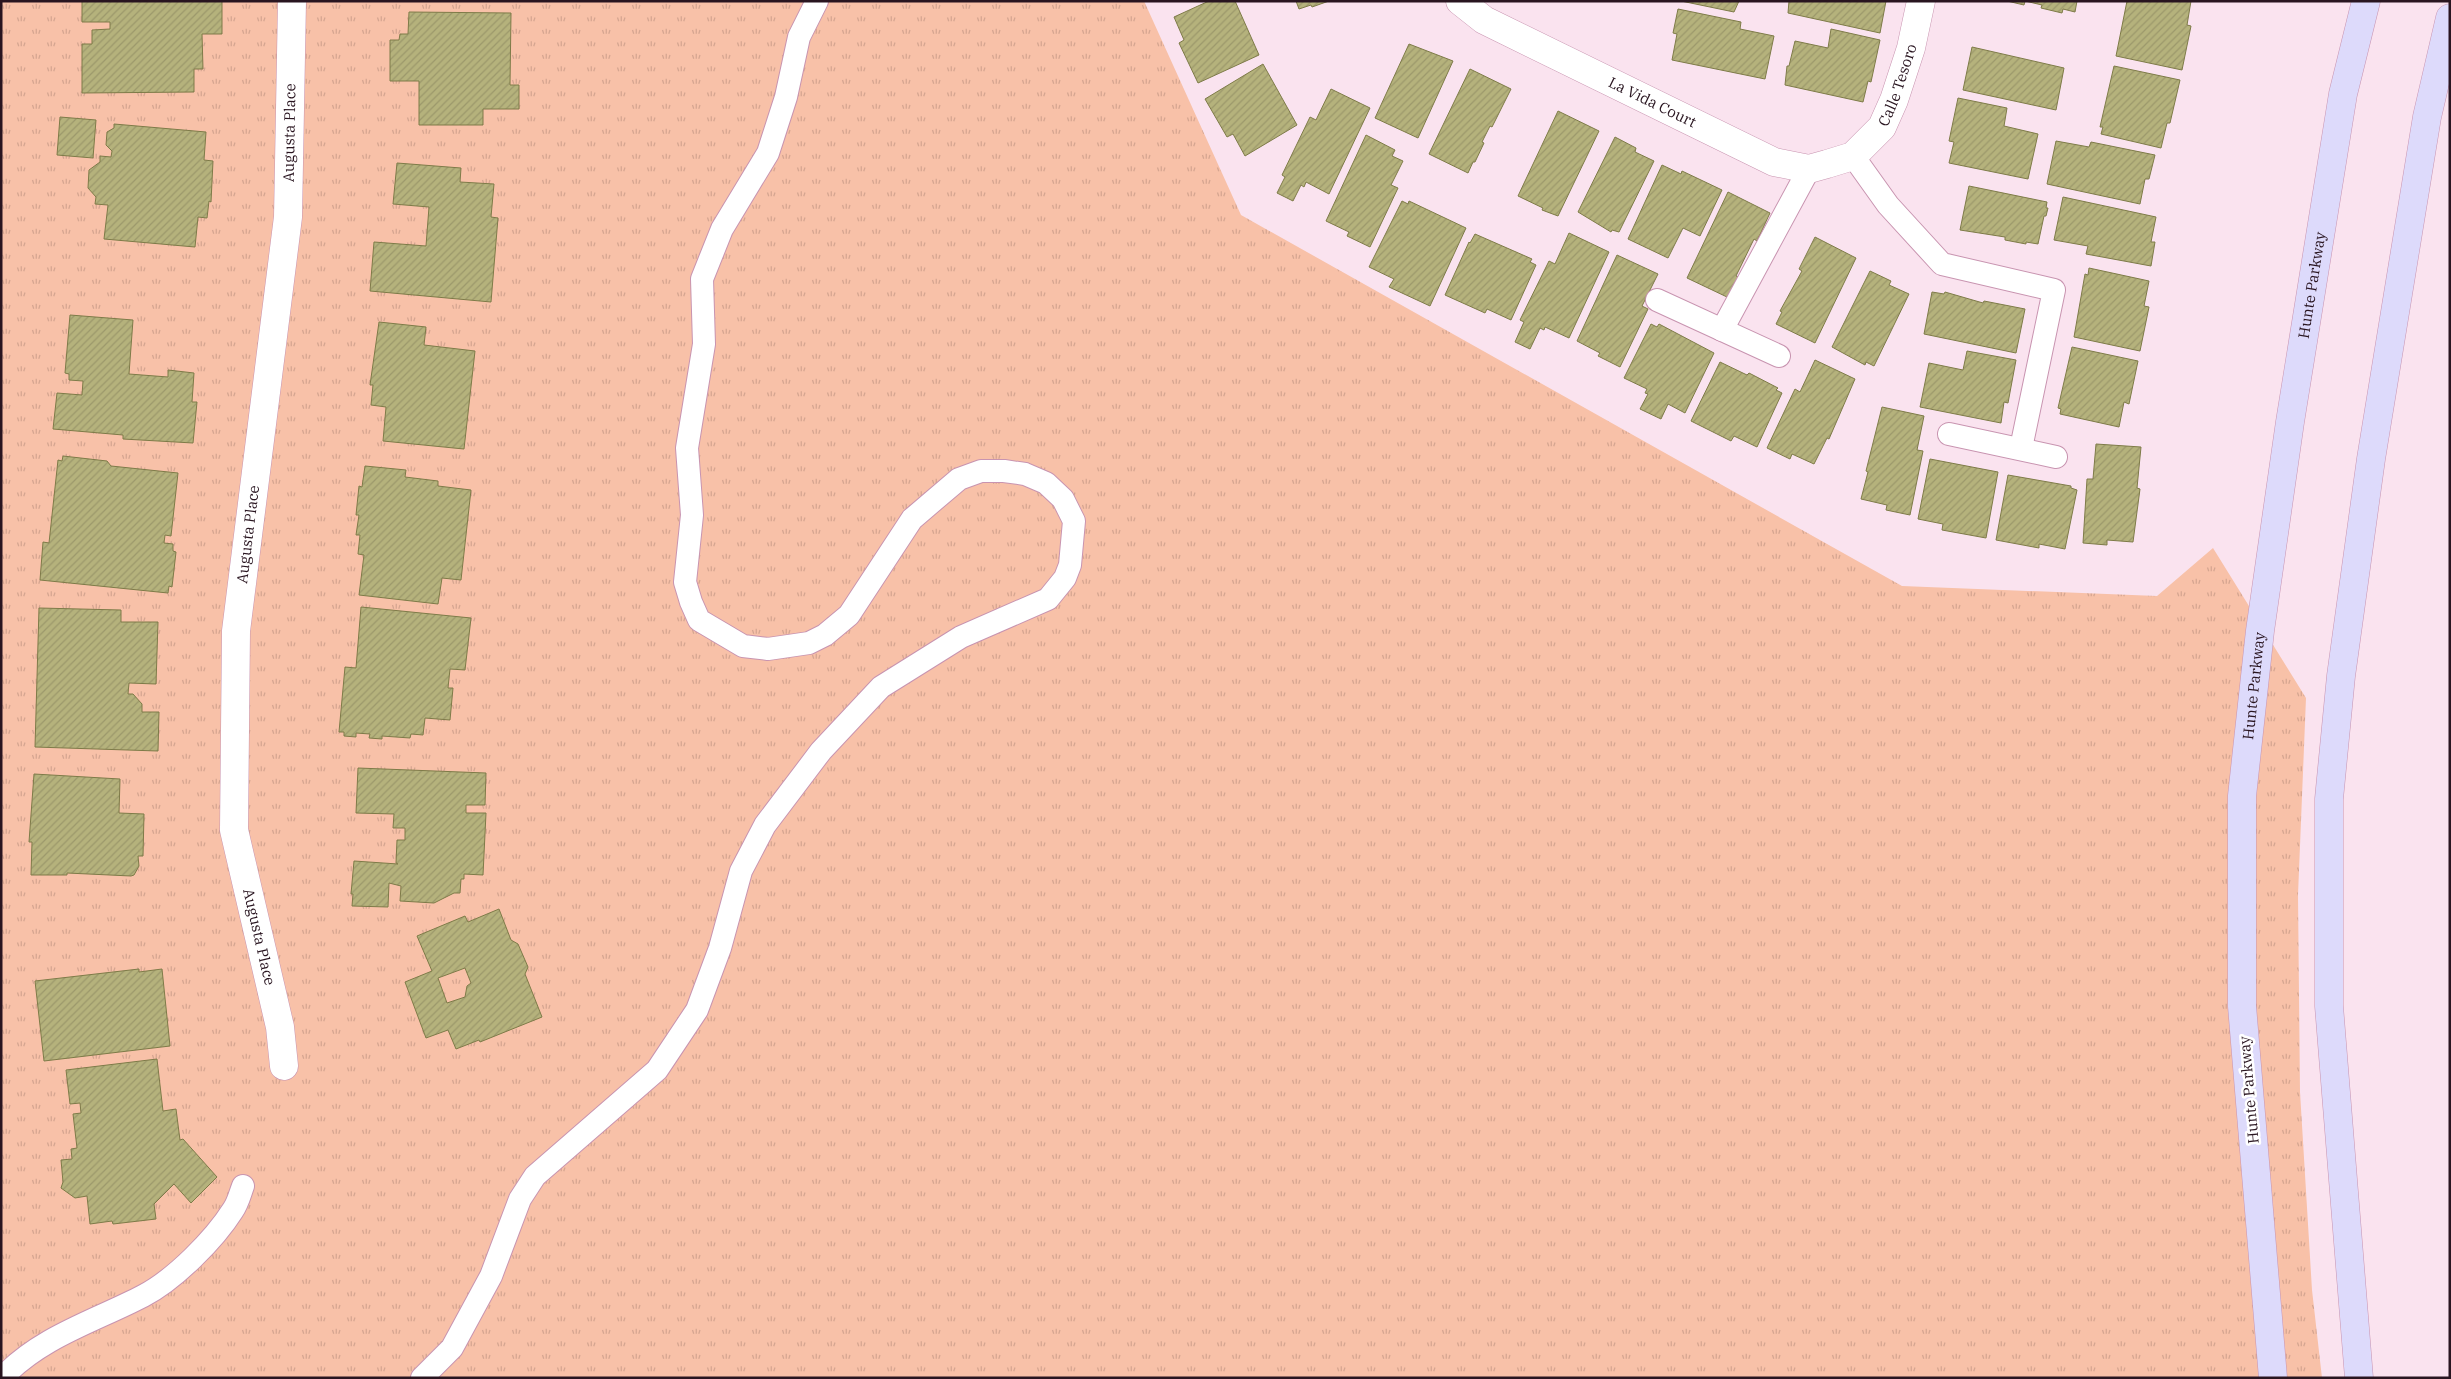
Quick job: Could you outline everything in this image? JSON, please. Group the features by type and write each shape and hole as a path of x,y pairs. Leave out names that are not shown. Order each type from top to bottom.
{"main road":[{"name":"Hunte Parkway","path":"2273,1378 2242,1006 2242,796 2260,631 2290,422 2343,94 2366,1"},
{"path":"2360,1378 2329,1006 2329,799 2341,676 2373,449 2426,117 2450,18"}],"street":[{"name":"Augusta Place","path":"284,1066 280,1027 234,830 236,641 288,217 292,1"},
{"name":"La Vida Court","path":"1460,1 1484,20 1774,162 1808,169 1852,156"},
{"name":"Calle Tesoro","path":"1852,156 1882,127 1911,48 1921,1"}],"lane":[{"path":"422,1378 452,1348 491,1276 520,1199 535,1176 657,1070 697,1010 720,948 741,870 765,825 821,751 881,687 961,637 1048,599 1065,578 1070,565 1074,521 1063,499 1046,483 1025,474 1004,471 981,472 959,479 912,519 849,616 825,635 809,643 768,649 743,646 699,620 691,602 686,582 692,514 686,448 704,344 702,279 722,229 768,153 786,97 798,36 817,1"},
{"path":"1852,156 1888,205 1942,264 2054,290 2021,448"},
{"path":"1722,330 1808,169"},
{"path":"1657,300 1779,356"},
{"path":"1949,434 2056,457"},
{"path":"2,1378 13,1366 75,1326 144,1296 182,1268 215,1233 234,1209 244,1186"}],"green space":[{"path":"1,1 1144,1 1241,215 1902,586 2157,596 2213,548 2306,698 2298,895 2300,1092 2312,1290 2322,1378 1,1378"}],"building":[{"path":"82,1 222,1 222,34 202,34 203,69 194,69 194,92 82,93 82,44 92,44 92,30 110,29 110,22 82,22"},
{"path":"1209,1 1235,1 1259,55 1198,83 1179,43 1184,40 1174,17"},
{"path":"1296,1 1329,1 1299,9"},
{"path":"1681,1 1739,1 1734,12"},
{"path":"1789,1 1886,1 1880,33 1788,13"},
{"path":"2007,1 2025,1 2024,5"},
{"path":"2025,1 2077,1 2075,12 2063,9 2062,13 2041,8 2042,5"},
{"path":"2127,1 2191,1 2187,25 2191,26 2182,70 2116,56"},
{"path":"1678,9 1741,22 1740,29 1774,36 1765,79 1672,60 1677,34 1673,33"},
{"path":"409,12 511,13 510,85 519,85 519,109 483,109 483,125 419,125 419,81 390,81 390,40 399,40 400,34 408,34"},
{"path":"1831,29 1880,40 1871,82 1868,81 1863,102 1785,85 1787,66 1789,66 1795,41 1828,48"},
{"path":"1409,44 1453,61 1418,138 1375,118"},
{"path":"1972,47 2064,68 2056,110 1963,90"},
{"path":"1263,64 1297,125 1245,156 1233,134 1227,137 1205,99"},
{"path":"2114,66 2180,80 2170,123 2167,123 2161,148 2101,134 2103,127 2100,127"},
{"path":"1470,69 1511,89 1492,127 1490,126 1482,142 1484,143 1468,173 1429,154"},
{"path":"1331,89 1370,108 1329,194 1306,182 1304,187 1301,185 1293,201 1277,193 1285,177 1282,175 1310,117 1316,120"},
{"path":"1958,98 2007,108 2004,126 2038,134 2028,179 1949,163 1954,142 1949,141"},
{"path":"1558,111 1599,131 1558,216 1542,210 1543,208 1518,196"},
{"path":"60,117 96,120 93,158 57,155"},
{"path":"114,124 206,132 204,160 213,161 211,202 209,201 207,218 198,217 195,247 104,239 108,205 95,204 96,197 88,188 89,170 100,162 100,156 111,157 112,151 106,145 107,132 114,128"},
{"path":"1366,135 1395,150 1392,156 1403,161 1391,185 1398,188 1370,247 1347,236 1349,232 1326,221"},
{"path":"1615,137 1636,148 1635,152 1654,161 1619,232 1612,230 1611,232 1578,212"},
{"path":"2056,141 2089,147 2091,142 2155,155 2149,179 2145,179 2140,204 2047,184"},
{"path":"397,163 461,168 460,182 494,184 491,217 498,218 491,302 370,291 374,242 426,246 429,207 393,204"},
{"path":"1662,165 1681,174 1682,171 1722,190 1700,236 1683,228 1668,258 1628,239"},
{"path":"1969,186 2047,202 2046,208 2048,208 2046,216 2044,216 2038,244 2026,242 2026,244 2005,240 2005,237 1960,230"},
{"path":"1728,192 1770,213 1757,241 1754,239 1736,276 1739,277 1727,297 1687,278"},
{"path":"2063,197 2156,217 2151,242 2155,242 2151,266 2086,254 2088,246 2054,240"},
{"path":"1402,201 1408,204 1409,201 1466,228 1430,306 1389,287 1394,279 1369,267"},
{"path":"1569,233 1609,252 1569,338 1545,327 1544,330 1540,328 1530,349 1515,342 1524,322 1520,320 1549,261 1555,264"},
{"path":"1475,234 1532,259 1530,262 1536,265 1511,320 1487,309 1485,313 1445,295 1469,242"},
{"path":"1815,237 1856,258 1815,343 1776,324 1782,312 1780,311 1802,271 1799,269"},
{"path":"1617,255 1658,274 1642,306 1648,309 1620,367 1598,356 1600,353 1577,341"},
{"path":"2089,268 2149,281 2144,306 2149,307 2140,351 2074,337 2085,274 2088,275"},
{"path":"1870,271 1891,281 1889,285 1909,294 1874,366 1866,362 1865,365 1832,347"},
{"path":"1932,292 1944,294 1945,292 1983,303 1984,301 2025,309 2016,353 1924,334"},
{"path":"70,315 133,320 129,374 168,377 168,370 194,373 192,402 197,402 193,443 123,439 123,435 53,429 57,393 82,395 83,381 69,380 69,374 65,373"},
{"path":"379,322 426,327 424,345 475,351 464,449 383,441 386,407 371,405 373,385 370,385"},
{"path":"1651,324 1657,327 1659,324 1714,353 1685,413 1668,404 1661,419 1640,409 1648,394 1645,393 1647,389 1624,378"},
{"path":"2072,347 2138,361 2129,404 2124,402 2119,427 2060,414 2061,409 2058,408"},
{"path":"1967,351 2016,360 2008,403 2004,402 2001,423 1920,407 1929,363 1963,370"},
{"path":"1815,360 1855,379 1829,439 1827,438 1814,464 1792,454 1790,459 1767,448 1795,389 1800,392"},
{"path":"1720,362 1747,375 1749,373 1778,388 1776,390 1782,393 1757,447 1734,436 1731,441 1691,421"},
{"path":"1882,407 1924,416 1917,450 1923,451 1910,515 1886,510 1887,505 1861,499"},
{"path":"2096,444 2141,447 2137,488 2140,489 2133,542 2107,540 2107,545 2083,543 2087,479 2093,479"},
{"path":"63,456 107,461 111,466 178,473 171,536 165,535 164,543 173,544 173,551 176,552 172,587 169,586 168,593 40,580 43,542 49,543 58,460 62,461"},
{"path":"1930,459 1998,472 1986,538 1942,530 1943,524 1918,519"},
{"path":"365,466 406,470 405,477 438,481 438,486 471,490 461,580 442,578 438,604 359,595 364,555 358,554 360,535 356,535 359,515 356,515 359,486 362,487"},
{"path":"2008,475 2071,486 2071,488 2077,490 2065,549 2039,544 2039,548 1996,540"},
{"path":"361,607 471,618 465,670 450,669 448,688 453,688 450,720 425,718 423,735 411,734 410,738 382,736 382,739 369,738 370,734 356,733 356,737 344,736 344,732 339,732 345,667 356,668"},
{"path":"39,608 121,610 121,622 158,622 156,684 129,683 128,694 133,694 142,704 142,712 159,712 158,751 35,747"},
{"path":"358,768 486,773 485,805 466,805 466,813 486,813 483,875 464,874 464,879 461,879 460,893 454,893 434,903 400,901 401,886 389,883 388,907 352,906 353,894 351,894 354,861 398,864 396,863 397,840 405,840 405,828 393,828 394,814 356,813"},
{"path":"34,774 120,779 119,813 144,814 143,856 138,856 139,866 134,875 67,873 67,875 31,875 32,842 29,842"},
{"path":"499,909 511,940 518,944 528,967 525,974 542,1017 480,1042 479,1040 456,1049 448,1030 426,1038 405,982 432,971 417,936 465,916 468,922","holes":["465,968 471,983 467,986 465,997 447,1003 438,978"]},
{"path":"139,969 139,972 162,969 170,1046 44,1061 35,981"},
{"path":"157,1059 163,1111 176,1109 180,1140 183,1139 217,1177 191,1203 174,1184 154,1204 156,1219 113,1224 112,1221 90,1224 87,1196 75,1198 61,1188 63,1182 61,1160 72,1159 71,1149 77,1148 73,1114 81,1113 80,1103 70,1104 66,1070"}]}
